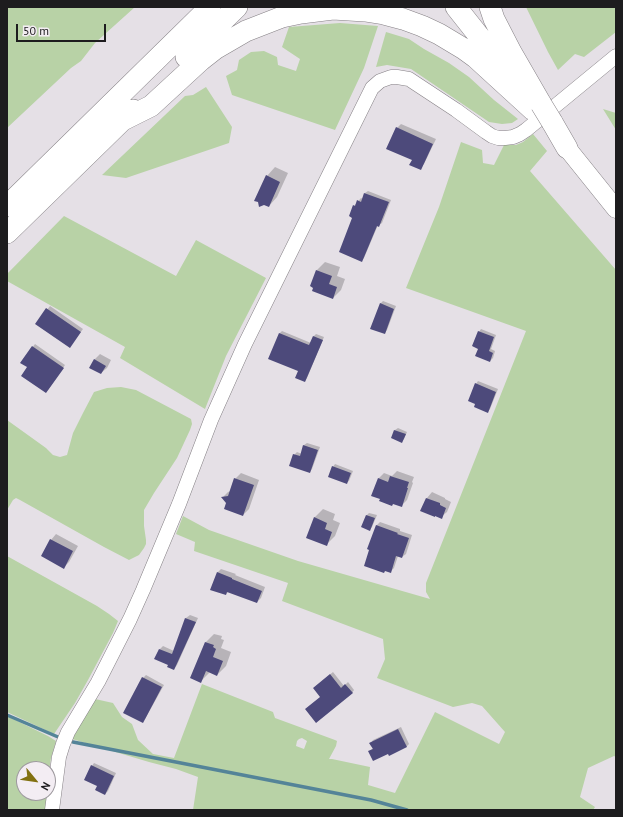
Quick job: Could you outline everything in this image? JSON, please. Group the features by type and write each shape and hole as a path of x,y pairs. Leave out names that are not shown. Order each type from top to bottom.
{"highway":[{"path":"7,206 210,7"},
{"path":"7,233 237,7"},
{"path":"456,7 550,123 567,148"},
{"path":"490,7 537,107"},
{"path":"123,120 151,106 201,60 215,49 246,31 282,17 333,9 357,10 384,14 403,19 439,34 475,57 537,107"}],"main road":[{"path":"567,148 616,209"}],"street":[{"path":"52,810 59,757 65,738 98,682 126,626 143,590 179,504 210,420 245,344 372,88 380,81 391,77 396,76 409,79 486,132 498,138 513,137 526,130 616,56"}],"green space":[{"path":"7,7 135,7 95,43 81,61 71,68 7,128"},
{"path":"526,7 616,7 616,32 584,57 575,54 558,70"},
{"path":"340,23 378,26 364,68 335,130 232,95 226,76 237,70 239,60 251,52 264,51 277,57 278,65 296,71 300,59 282,47 289,27"},
{"path":"386,32 409,39 449,63 469,77 518,119 512,123 502,124 489,122 411,69 387,65 376,67"},
{"path":"206,87 232,127 229,143 126,178 102,175 185,96 193,95"},
{"path":"603,109 616,113 616,130"},
{"path":"533,134 547,151 530,171 616,270 616,757 614,756 588,768 580,797 595,807 593,810 193,810 198,777 176,769 72,739 95,699 113,703 122,717 132,724 138,740 153,754 174,758 202,684 273,712 275,718 337,741 329,759 370,767 368,785 395,793 435,712 499,744 505,732 482,706 472,703 453,707 377,678 385,659 383,639 282,601 288,583 194,551 195,542 176,534 183,516 209,530 298,561 430,599 426,592 426,583 526,331 406,288 439,207 461,142 482,150 483,163 494,165 504,145 516,145 523,142","holes":["302,738 307,741 304,749 296,746 299,739"]},
{"path":"64,216 176,276 196,240 266,278 226,356 205,409 120,358 125,347 7,281 7,274"},
{"path":"121,387 136,390 191,419 192,424 177,458 144,510 146,544 139,555 129,560 16,498 7,510 7,420 46,448 53,455 60,457 67,455 73,433 94,392 107,388"},
{"path":"7,556 97,606 118,621 75,703 54,734 7,712"},
{"path":"7,716 56,741 51,761 16,761 16,801 46,801 46,810 7,810"}],"building":[{"path":"396,127 433,144 421,170 409,165 412,160 386,149"},
{"path":"266,175 280,182 269,207 264,205 259,207 258,202 254,201"},
{"path":"364,193 389,202 362,262 339,252 352,218 349,216 353,205 355,206 357,200 361,202"},
{"path":"316,270 332,276 329,284 337,287 333,299 312,291 313,288 310,286"},
{"path":"380,303 394,309 385,334 370,329"},
{"path":"46,308 81,332 70,348 35,324"},
{"path":"478,331 494,337 489,351 493,353 490,362 475,356 478,349 472,346"},
{"path":"279,333 309,345 313,336 323,340 305,382 295,378 298,371 268,359"},
{"path":"32,346 64,368 46,393 21,376 27,367 20,363"},
{"path":"94,359 106,366 101,374 89,368"},
{"path":"475,383 496,392 488,413 474,407 475,404 468,401"},
{"path":"394,430 406,434 402,443 391,438"},
{"path":"303,445 318,450 310,473 289,466 293,454 300,456"},
{"path":"332,466 351,473 347,484 328,477"},
{"path":"390,476 409,482 402,507 393,504 392,506 371,496 378,478 388,482"},
{"path":"234,478 254,485 243,516 224,509 226,503 221,497 228,496"},
{"path":"426,498 440,503 440,505 446,508 442,519 420,511"},
{"path":"366,515 375,518 370,531 361,527"},
{"path":"314,517 327,523 325,529 332,532 327,546 306,538"},
{"path":"376,525 409,538 402,558 396,556 391,573 385,571 384,573 364,566 369,550 367,549"},
{"path":"50,539 73,551 64,569 41,556"},
{"path":"217,572 262,591 257,603 227,592 226,595 210,590"},
{"path":"185,618 196,622 174,670 167,667 168,665 154,659 159,649 172,654"},
{"path":"205,642 214,645 213,647 216,649 213,657 223,661 217,676 206,671 201,683 190,678"},
{"path":"330,674 341,688 345,684 353,693 316,723 305,709 320,697 313,688"},
{"path":"142,677 162,687 143,723 123,713"},
{"path":"398,729 407,747 389,756 388,754 373,761 368,751 373,749 369,743"},
{"path":"91,765 114,776 105,795 95,790 97,786 84,780"}],"waterway":[{"path":"7,715 58,737"},
{"path":"73,742 371,800 407,810"}]}
